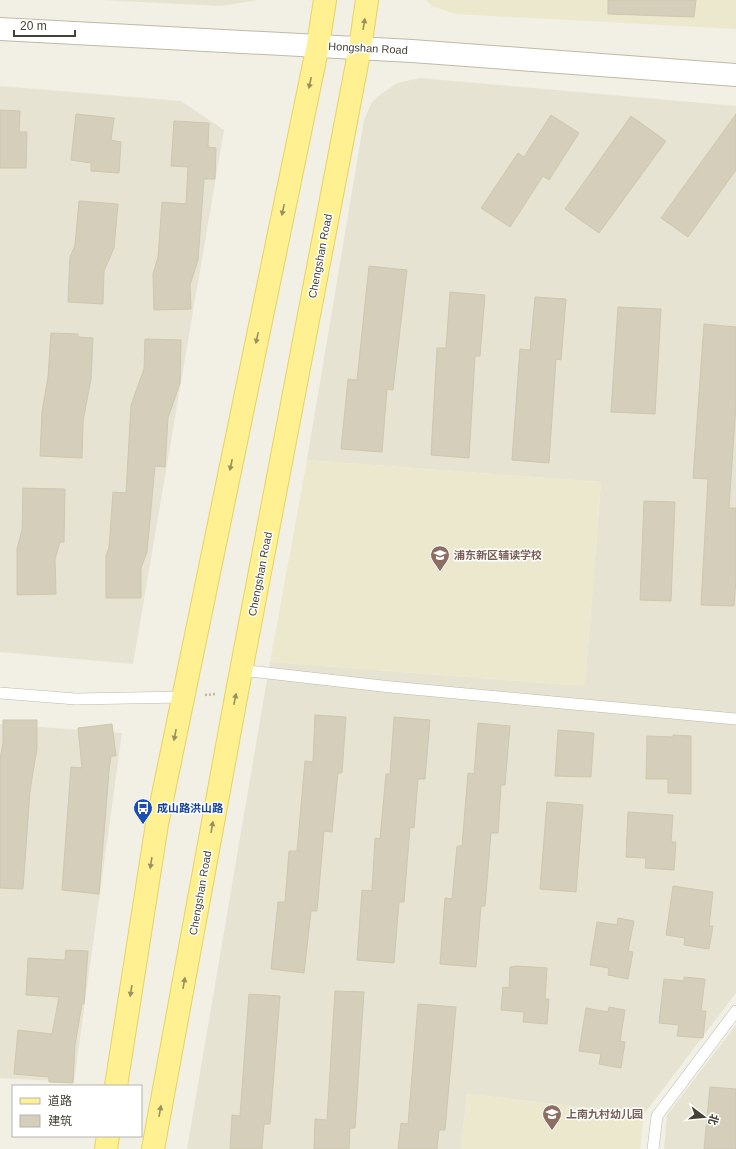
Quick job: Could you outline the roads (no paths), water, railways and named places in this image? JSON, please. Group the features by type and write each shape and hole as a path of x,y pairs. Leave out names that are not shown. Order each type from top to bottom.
{"main road":[{"path":"116,1085 157,824 318,45 325,0"},
{"name":"Chengshan Road","path":"153,1149 241,670 360,48 367,0"},
{"path":"106,1149 108,1137"}],"street":[{"name":"Hongshan Road","path":"0,30 412,50 736,75"}],"lane":[{"path":"241,670 399,688 736,719"},
{"path":"0,693 76,699 183,697"},
{"path":"653,1149 657,1116 736,1011"}],"place":[{"name":"浦东新区辅读学校","path":"440,572"},
{"name":"成山路洪山路","path":"143,825"},
{"name":"上南九村幼儿园","path":"552,1131"}]}
